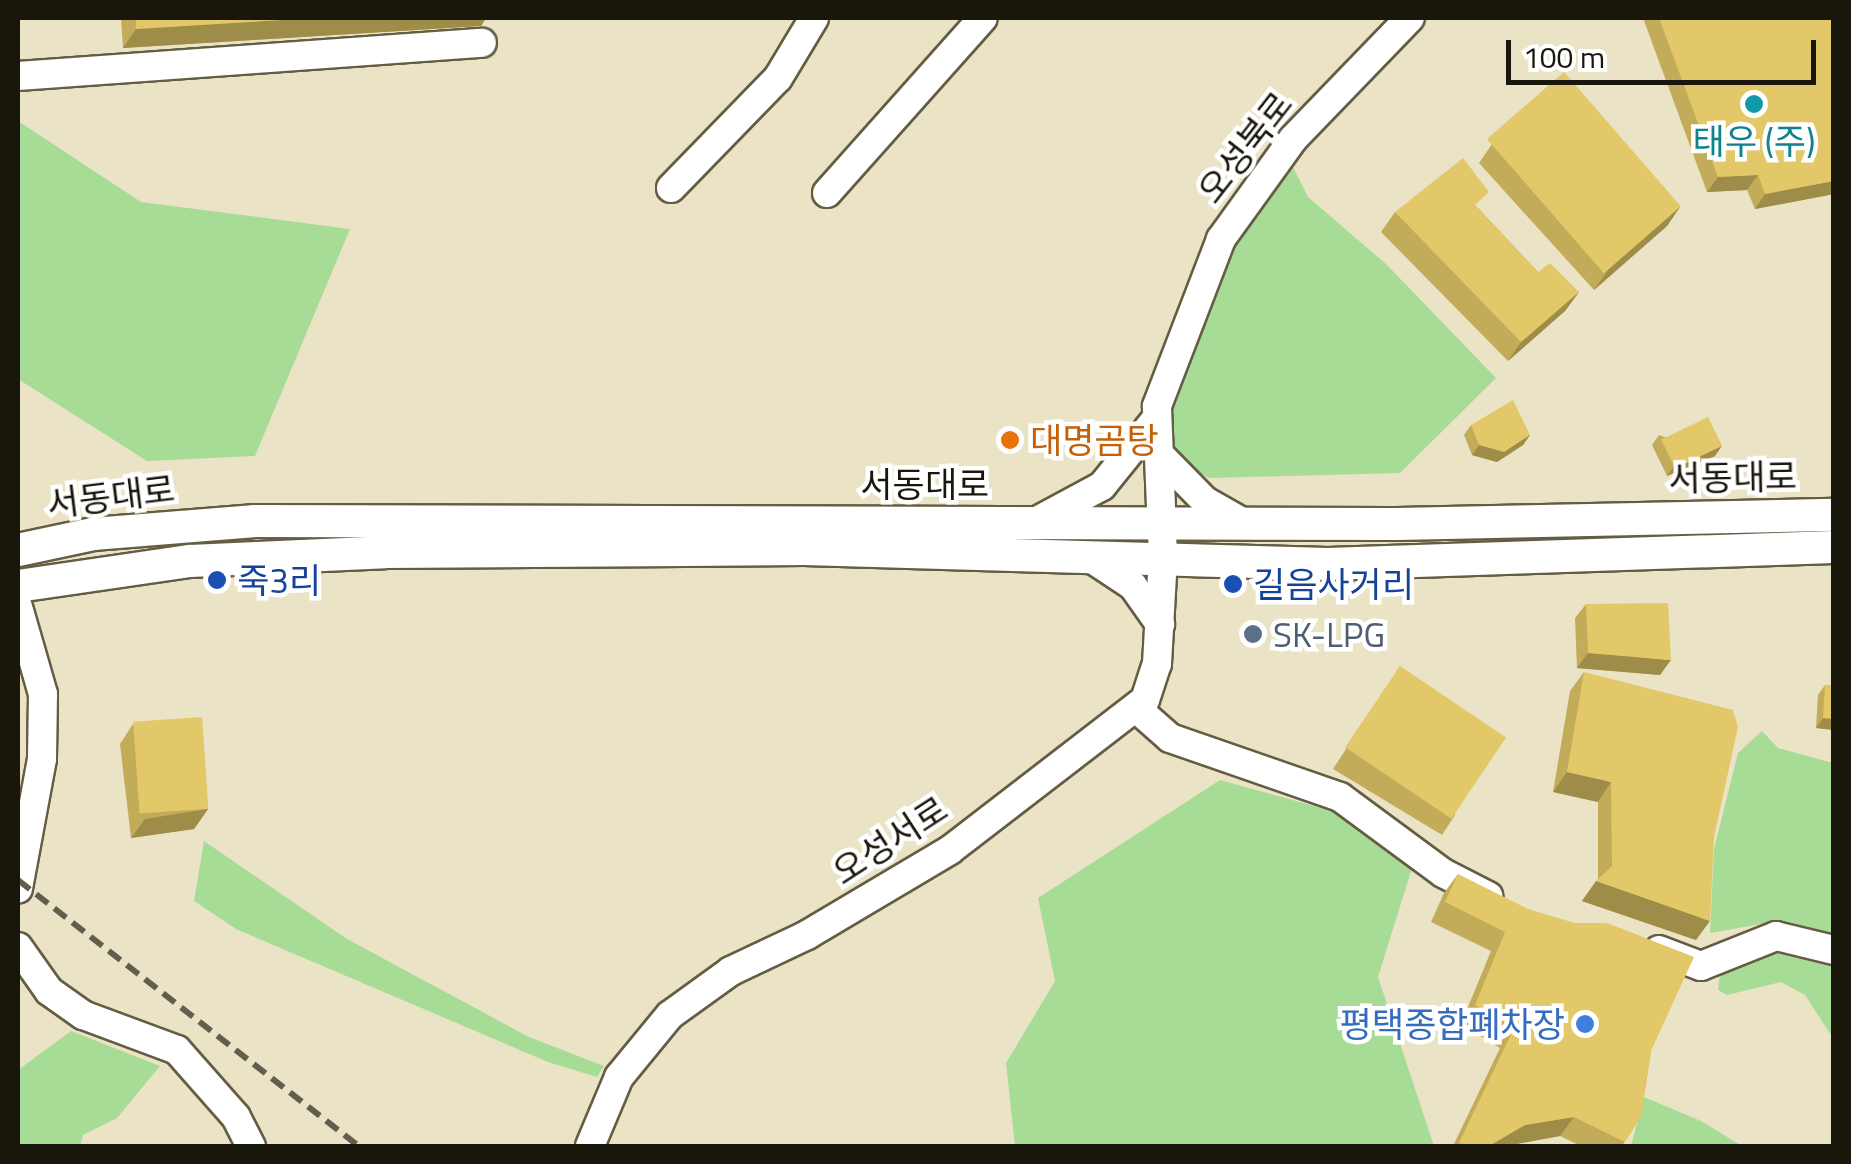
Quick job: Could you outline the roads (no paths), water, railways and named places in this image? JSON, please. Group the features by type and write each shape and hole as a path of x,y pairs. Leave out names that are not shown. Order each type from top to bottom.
{"main road":[{"name":"서동대로","path":"18,550 93,534 255,521 1033,523 1161,518 1245,524 1834,515"},
{"name":"서동대로","path":"18,586 190,560 385,552 804,548 1328,564 1834,547"}],"street":[{"path":"671,188 778,78 814,18"},
{"path":"826,193 881,140 983,18"},
{"name":"오성북로","path":"1157,411 1221,239 1246,196 1410,18"},
{"path":"18,76 482,43"},
{"path":"1033,523 1102,486 1157,411"},
{"name":"오성서로","path":"590,1146 618,1078 670,1015 731,971 807,935 950,850 1136,708 1153,685 1160,624 1163,556 1157,411"},
{"path":"1156,451 1205,501 1245,524"},
{"path":"1086,556 1133,586 1160,624"},
{"path":"18,607 43,694 42,759 18,889"},
{"path":"1136,708 1170,738 1340,797 1443,872 1519,912"},
{"path":"1628,938 1701,966 1776,936 1834,950"},
{"path":"18,946 50,991 83,1015 177,1050 236,1116 251,1146"}],"railway":[{"path":"18,880 359,1146"}],"place":[{"name":"태우 (주)","path":"1754,104"},
{"name":"대명곰탕","path":"1010,440"},
{"name":"죽3리","path":"217,580"},
{"name":"길음사거리","path":"1233,584"},
{"name":"SK-LPG","path":"1253,634"},
{"name":"평택종합폐차장","path":"1585,1024"}]}
